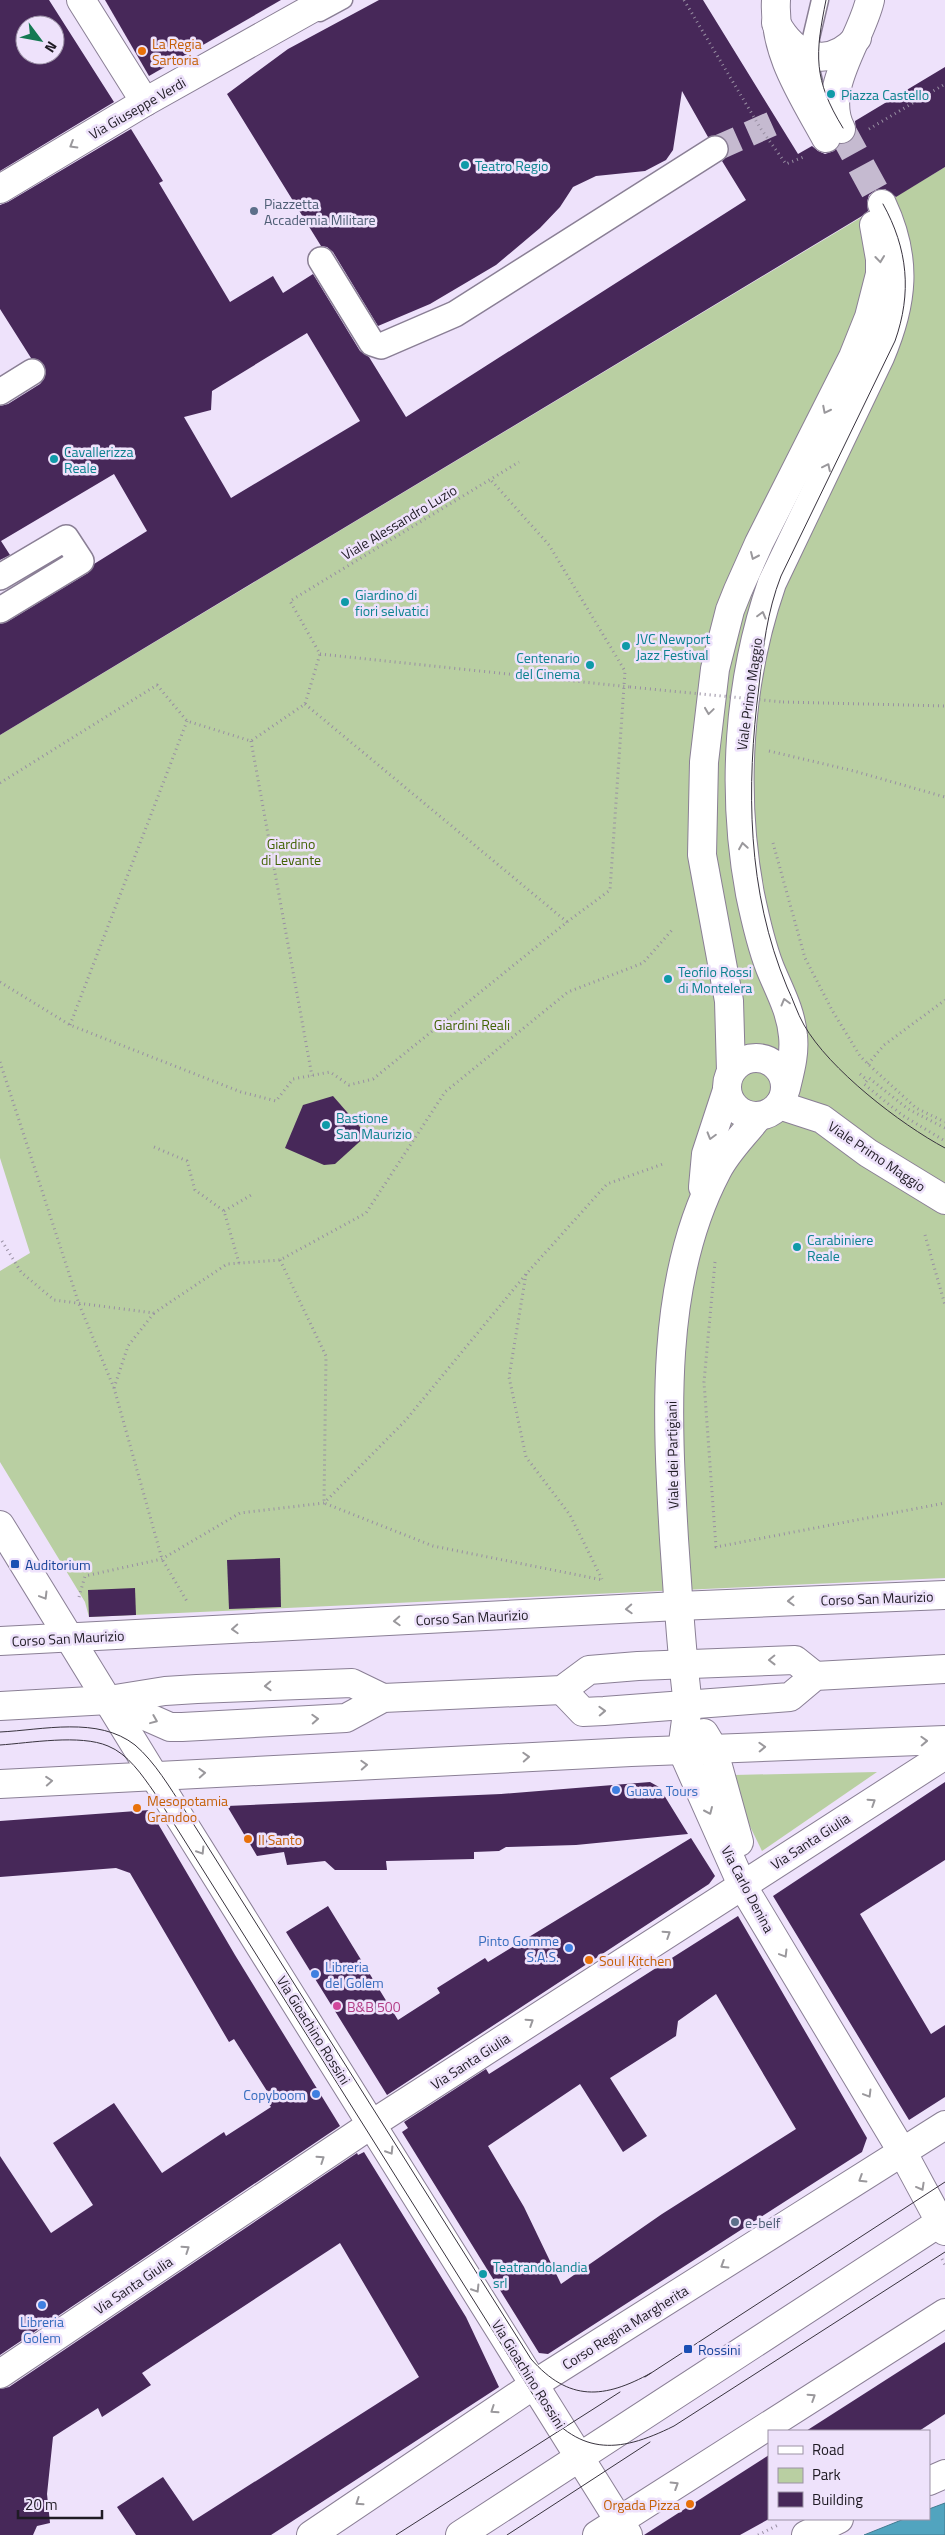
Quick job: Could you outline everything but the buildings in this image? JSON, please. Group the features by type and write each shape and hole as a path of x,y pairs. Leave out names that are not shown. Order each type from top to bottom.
{"street":[{"path":"81,0 145,102"},
{"name":"Via Giuseppe Verdi","path":"0,189 145,102 327,0"},
{"path":"835,126 834,108 836,92 870,0"},
{"path":"776,11 789,42 810,55 827,57 837,54 847,49 857,38"},
{"path":"776,11 783,57 835,126"},
{"path":"321,260 372,343 381,346 455,314 715,149"},
{"name":"Viale Primo Maggio","path":"729,1081 729,1001 702,855 704,762 715,669 730,610 738,590 759,543 852,357 869,317 880,274 876,208 890,221 900,264 900,291 895,319 880,357 772,583 762,613 749,675 740,756 740,824 750,895 770,966 783,995 793,1034 794,1050 774,1103 822,1119 868,1153 945,1200"},
{"path":"0,392 32,372"},
{"path":"0,577 66,538 81,562 0,610"},
{"path":"764,1059 780,1070 774,1103 749,1116 733,1106 729,1081 745,1060 764,1059"},
{"name":"Viale dei Partigiani","path":"702,1208 706,1154 729,1081"},
{"name":"Viale dei Partigiani","path":"688,1705 678,1606 671,1480 672,1349 680,1278 702,1208 717,1170 774,1103"},
{"name":"Via Gioachino Rossini","path":"0,1525 109,1700 153,1775 624,2528"},
{"name":"Corso San Maurizio","path":"0,1641 678,1606 945,1595"},
{"path":"109,1700 170,1727 346,1718 383,1698 562,1690 589,1670 795,1660 815,1676"},
{"path":"562,1690 582,1712 790,1697 815,1676 945,1669"},
{"path":"0,1706 109,1700 165,1691 352,1683 383,1698"},
{"path":"682,1750 688,1705"},
{"name":"Via Carlo Denina","path":"688,1705 713,1748 748,1881"},
{"path":"0,1784 713,1748 945,1740"},
{"name":"Via Carlo Denina","path":"682,1750 748,1881 943,2224"},
{"name":"Via Santa Giulia","path":"0,2374 372,2124 945,1755"},
{"name":"Corso Regina Margherita","path":"310,2535 535,2384 945,2125"},
{"path":"460,2535 943,2224"},
{"path":"770,2430 945,2313"},
{"path":"596,2535 624,2528 768,2432"},
{"path":"930,2480 945,2474"},
{"path":"806,2535 837,2520"}],"lane":[{"path":"228,56 262,45 344,0"},
{"path":"820,0 810,55 812,80 835,126"}],"path":[{"path":"684,0 761,129"},
{"path":"835,126 945,84"},
{"name":"Viale Alessandro Luzio","path":"320,654 290,601 519,462"},
{"path":"0,982 70,1025 241,1092 276,1101 293,1079 330,1072 349,1085 373,1079 567,922 610,890 625,671 549,545 490,479"},
{"path":"251,741 305,704 320,654 783,702 945,706"},
{"path":"0,783 157,685 187,721 251,741"},
{"path":"766,709 767,692"},
{"path":"305,704 567,922"},
{"path":"70,1025 187,721"},
{"path":"251,741 312,1076"},
{"path":"766,758 766,750 854,771 945,797"},
{"path":"772,836 805,958 832,1010 860,1056 868,1064 916,1108 945,1122"},
{"path":"114,1388 128,1346 154,1313 227,1264 280,1260 366,1213 445,1092 568,992 643,963 672,930"},
{"path":"868,1064 884,1045 945,1000"},
{"path":"0,1062 79,1304 114,1388 162,1559 190,1606"},
{"path":"860,1074 867,1080 869,1078 908,1109 945,1128"},
{"path":"867,1080 864,1084 882,1100 929,1134 945,1142"},
{"path":"154,1147 187,1161 195,1190 224,1210 239,1263"},
{"path":"324,1503 405,1421 526,1273 607,1184 663,1164"},
{"path":"224,1210 253,1194"},
{"path":"925,1235 945,1305"},
{"path":"2,1241 21,1272 54,1300 154,1313"},
{"path":"280,1260 326,1356 324,1503"},
{"path":"715,1260 704,1382 716,1547 945,1503"},
{"path":"526,1273 509,1377 526,1457 570,1515 602,1580"},
{"path":"78,1601 85,1576 162,1559 240,1513 324,1503 433,1546 602,1580 611,1580"},
{"path":"758,2535 781,2523"}],"green space":[{"name":"Giardini Reali","path":"945,167 945,1578 89,1617 85,1602 0,1462 0,1271 30,1253 0,1158 0,735"},
{"path":"877,1772 762,1851 742,1810 734,1775"}],"water":[{"path":"945,2503 945,2535 864,2535 902,2520 930,2520 930,2509"}],"tunnel":[{"path":"715,149 778,121"},
{"path":"841,129 882,204"}],"tram line":[{"path":"826,0 820,36 819,66 826,95 843,128"},
{"path":"883,204 898,238 902,254 905,271 904,306 895,341 781,576 772,603 764,644 755,724 752,763 753,839 764,914 774,951 804,1025 815,1042 830,1059 867,1094 908,1125 945,1148"},
{"path":"0,1732 70,1727 87,1728 104,1730 120,1736 135,1745 149,1759 184,1809 531,2359 545,2373 559,2383 573,2389 588,2392 618,2388 651,2373"},
{"path":"0,1745 55,1740 97,1742 122,1754 139,1772 154,1792 537,2401 552,2419 568,2432 583,2440 599,2445 616,2445 634,2442 674,2426 945,2252"},
{"path":"645,2377 945,2182"},
{"path":"396,2535 620,2392"},
{"path":"507,2535 650,2442"}],"place":[{"name":"La Regia Sartoria","path":"142,51"},
{"name":"Piazza Castello","path":"831,94"},
{"name":"Teatro Regio","path":"465,165"},
{"name":"Piazzetta Accademia Militare","path":"254,211"},
{"name":"Cavallerizza Reale","path":"54,459"},
{"name":"Giardino di fiori selvatici","path":"345,602"},
{"name":"JVC Newport Jazz Festival","path":"626,646"},
{"name":"Centenario del Cinema","path":"590,665"},
{"name":"Teofilo Rossi di Montelera","path":"668,979"},
{"name":"Bastione San Maurizio","path":"326,1125"},
{"name":"Carabiniere Reale","path":"797,1247"},
{"name":"Auditorium","path":"15,1564"},
{"name":"Guava Tours","path":"616,1790"},
{"name":"Mesopotamia Grandoo","path":"137,1808"},
{"name":"Il Santo","path":"248,1839"},
{"name":"Pinto Gomme S.A.S.","path":"569,1948"},
{"name":"Soul Kitchen","path":"589,1960"},
{"name":"Libreria del Golem","path":"315,1974"},
{"name":"B&B 500","path":"337,2006"},
{"name":"Copyboom","path":"316,2094"},
{"name":"e-belf","path":"735,2222"},
{"name":"Teatrandolandia srl","path":"483,2274"},
{"name":"Libreria Golem","path":"42,2305"},
{"name":"Rossini","path":"688,2349"},
{"name":"Orgada Pizza","path":"690,2504"}],"park label":[{"name":"Giardino di Levante","path":"291,852"}]}
